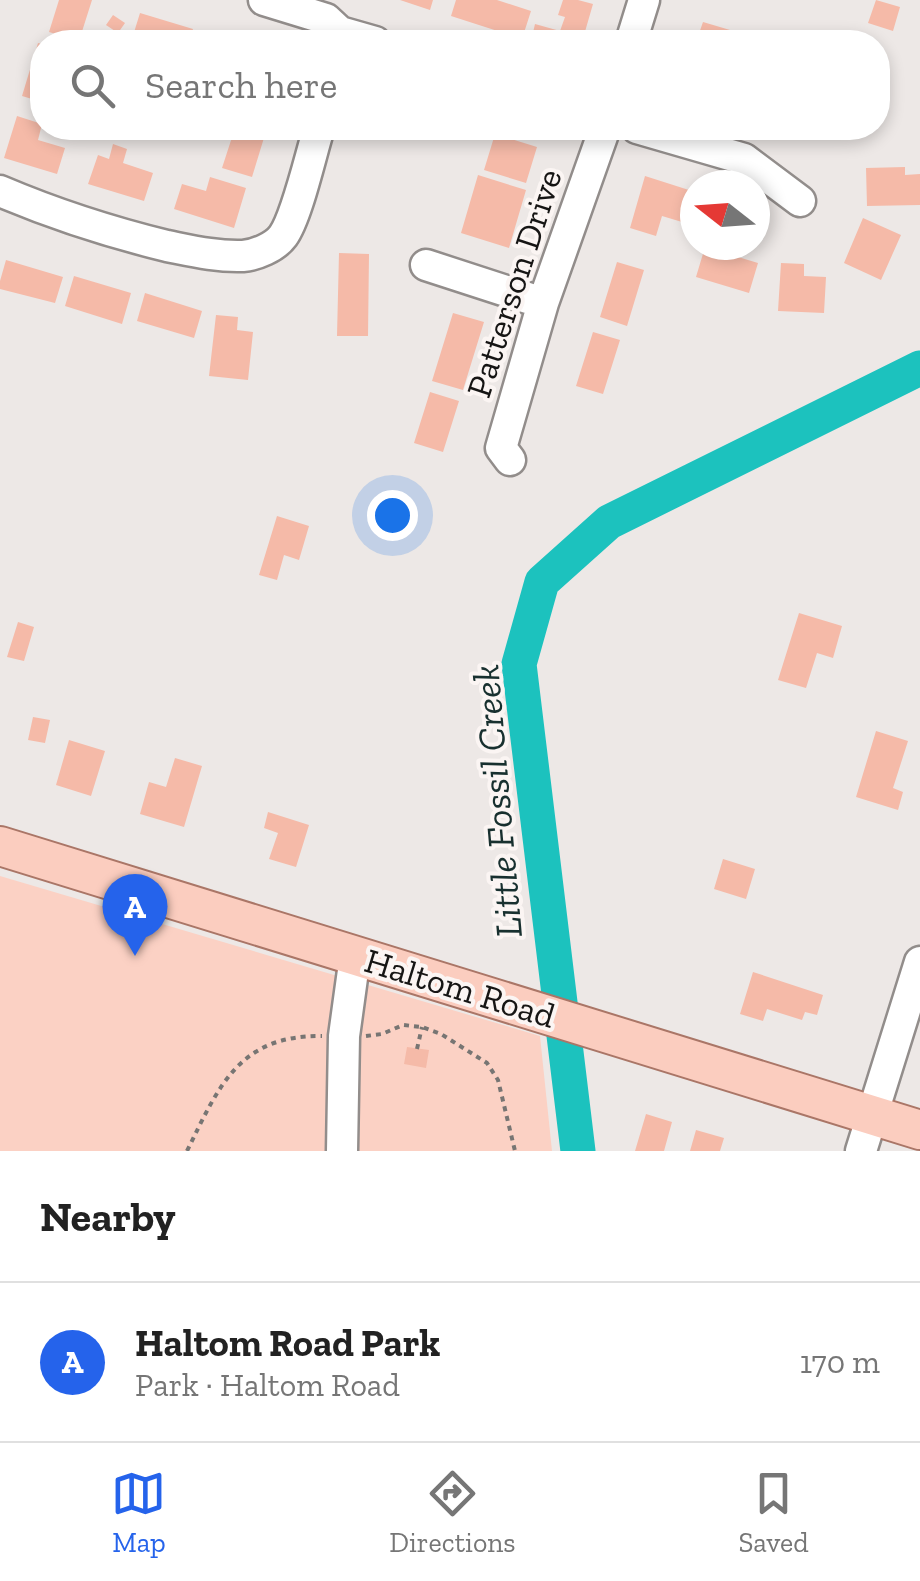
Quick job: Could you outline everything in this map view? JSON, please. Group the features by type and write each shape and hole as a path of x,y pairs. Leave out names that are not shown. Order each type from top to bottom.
{"main road":[{"name":"Haltom Road","path":"0,846 920,1130"}],"street":[{"path":"264,0 326,19 335,30"},
{"path":"635,30 644,0"},
{"path":"0,192 43,210 142,240 200,254 246,256 269,248 282,238 315,140"},
{"name":"Patterson Drive","path":"510,460 501,448 543,303 601,140"},
{"path":"678,140 744,159 800,201"},
{"path":"426,265 543,303"},
{"path":"342,1151 344,1036 355,956"},
{"path":"861,1151 920,962"}],"path":[{"path":"417,1049 422,1026"}],"shaded area":[{"path":"0,876 540,1036 552,1151 0,1151"}],"building":[{"path":"59,0 92,0 82,30 50,30"},
{"path":"400,0 433,0 430,10"},
{"path":"456,0 497,0 531,11 525,30 494,30 451,16"},
{"path":"563,0 593,4 585,30 560,30 565,17 558,15"},
{"path":"876,0 900,7 893,31 868,23"},
{"path":"140,13 193,29 193,30 135,30"},
{"path":"113,15 125,23 120,30 106,25"},
{"path":"703,22 730,30 700,30"},
{"path":"535,24 556,30 534,30"},
{"path":"30,70 30,98 22,96"},
{"path":"17,116 30,120 30,140 65,148 57,174 4,158"},
{"path":"231,140 263,140 252,177 222,168"},
{"path":"493,140 514,140 537,147 526,183 484,170"},
{"path":"113,144 127,149 123,163 153,173 144,201 88,184 98,155 109,159"},
{"path":"905,167 905,175 920,174 920,205 867,206 866,168"},
{"path":"478,175 526,190 509,248 461,233"},
{"path":"645,176 680,187 680,221 662,216 656,236 630,228"},
{"path":"210,177 246,188 234,228 174,209 182,184 206,191"},
{"path":"863,218 901,235 881,280 844,263"},
{"path":"339,253 369,254 368,336 337,336"},
{"path":"6,260 63,277 55,303 0,289"},
{"path":"701,260 758,263 749,293 696,277"},
{"path":"617,262 644,270 627,326 600,317"},
{"path":"781,263 804,264 804,276 826,277 824,313 778,311"},
{"path":"74,276 131,293 122,324 65,306"},
{"path":"145,293 202,311 194,338 137,321"},
{"path":"453,313 484,322 463,390 432,381"},
{"path":"216,315 238,317 237,330 253,332 248,380 209,376"},
{"path":"593,332 620,340 603,394 576,386"},
{"path":"430,392 459,401 443,452 414,443"},
{"path":"277,516 309,526 299,560 284,555 277,580 259,575"},
{"path":"799,613 842,626 833,658 817,653 806,688 778,680"},
{"path":"18,622 34,627 24,661 7,657"},
{"path":"33,717 50,720 45,743 28,740"},
{"path":"876,731 908,741 893,788 903,792 898,810 856,797"},
{"path":"69,740 105,751 91,796 56,785"},
{"path":"175,758 202,766 184,827 140,814 149,782 166,787"},
{"path":"268,812 309,825 296,867 269,859 278,833 264,828"},
{"path":"723,859 755,869 746,899 714,889"},
{"path":"753,972 823,995 817,1015 805,1012 802,1020 767,1009 763,1021 740,1014"},
{"path":"407,1047 429,1050 426,1068 404,1064"},
{"path":"646,1114 672,1122 664,1151 635,1151"},
{"path":"696,1130 724,1138 720,1151 690,1151"}],"waterway":[{"name":"Little Fossil Creek","path":"578,1151 519,664 542,582 609,522 920,368"}],"place":[{"name":"Haltom Road Park","path":"135,956"}]}
